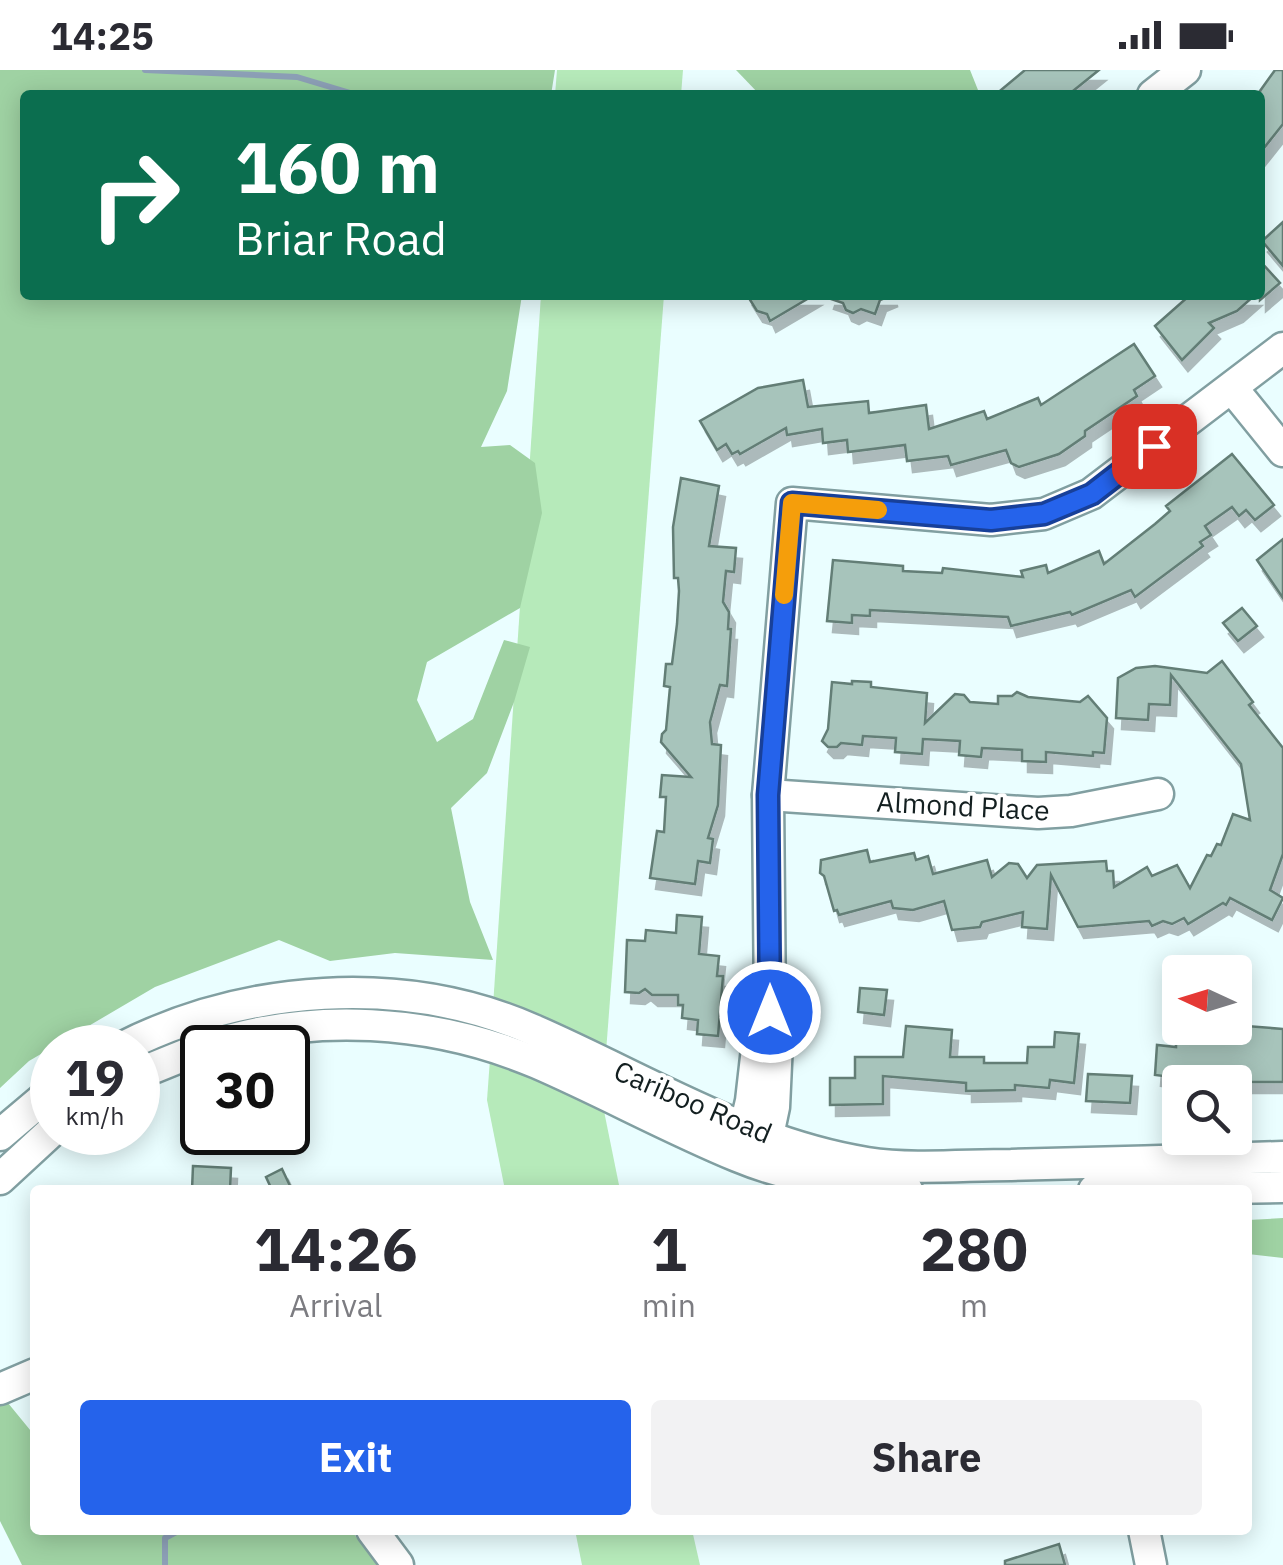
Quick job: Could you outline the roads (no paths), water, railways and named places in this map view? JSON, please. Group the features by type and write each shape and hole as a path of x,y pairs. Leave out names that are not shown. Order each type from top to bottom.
{"street":[{"path":"1159,90 1185,70"},
{"path":"753,1146 752,1101 760,1022 770,1012 768,795 792,503 991,520 1044,514 1092,494 1283,348"},
{"path":"1232,388 1283,450"},
{"name":"Almond Place","path":"768,795 1038,813 1071,811 1158,794"},
{"name":"Cariboo Road","path":"160,1031 242,1004 326,994 416,999 464,1007 530,1028 753,1146 831,1184 844,1185"},
{"name":"Cariboo Road","path":"310,1027 374,1025 448,1035 534,1062 753,1146 817,1152 870,1163 1230,1185"},
{"path":"0,1135 30,1110"},
{"path":"0,1179 30,1151"},
{"name":"Cariboo Road","path":"1124,1181 1283,1156"},
{"name":"Cariboo Road","path":"1252,1186 1283,1187"},
{"path":"0,1389 30,1376"},
{"path":"376,1535 398,1565"},
{"path":"1145,1535 1152,1565"}],"waterway":[{"path":"145,70 297,77 340,90"},
{"path":"165,1565 165,1538 171,1535"}]}
